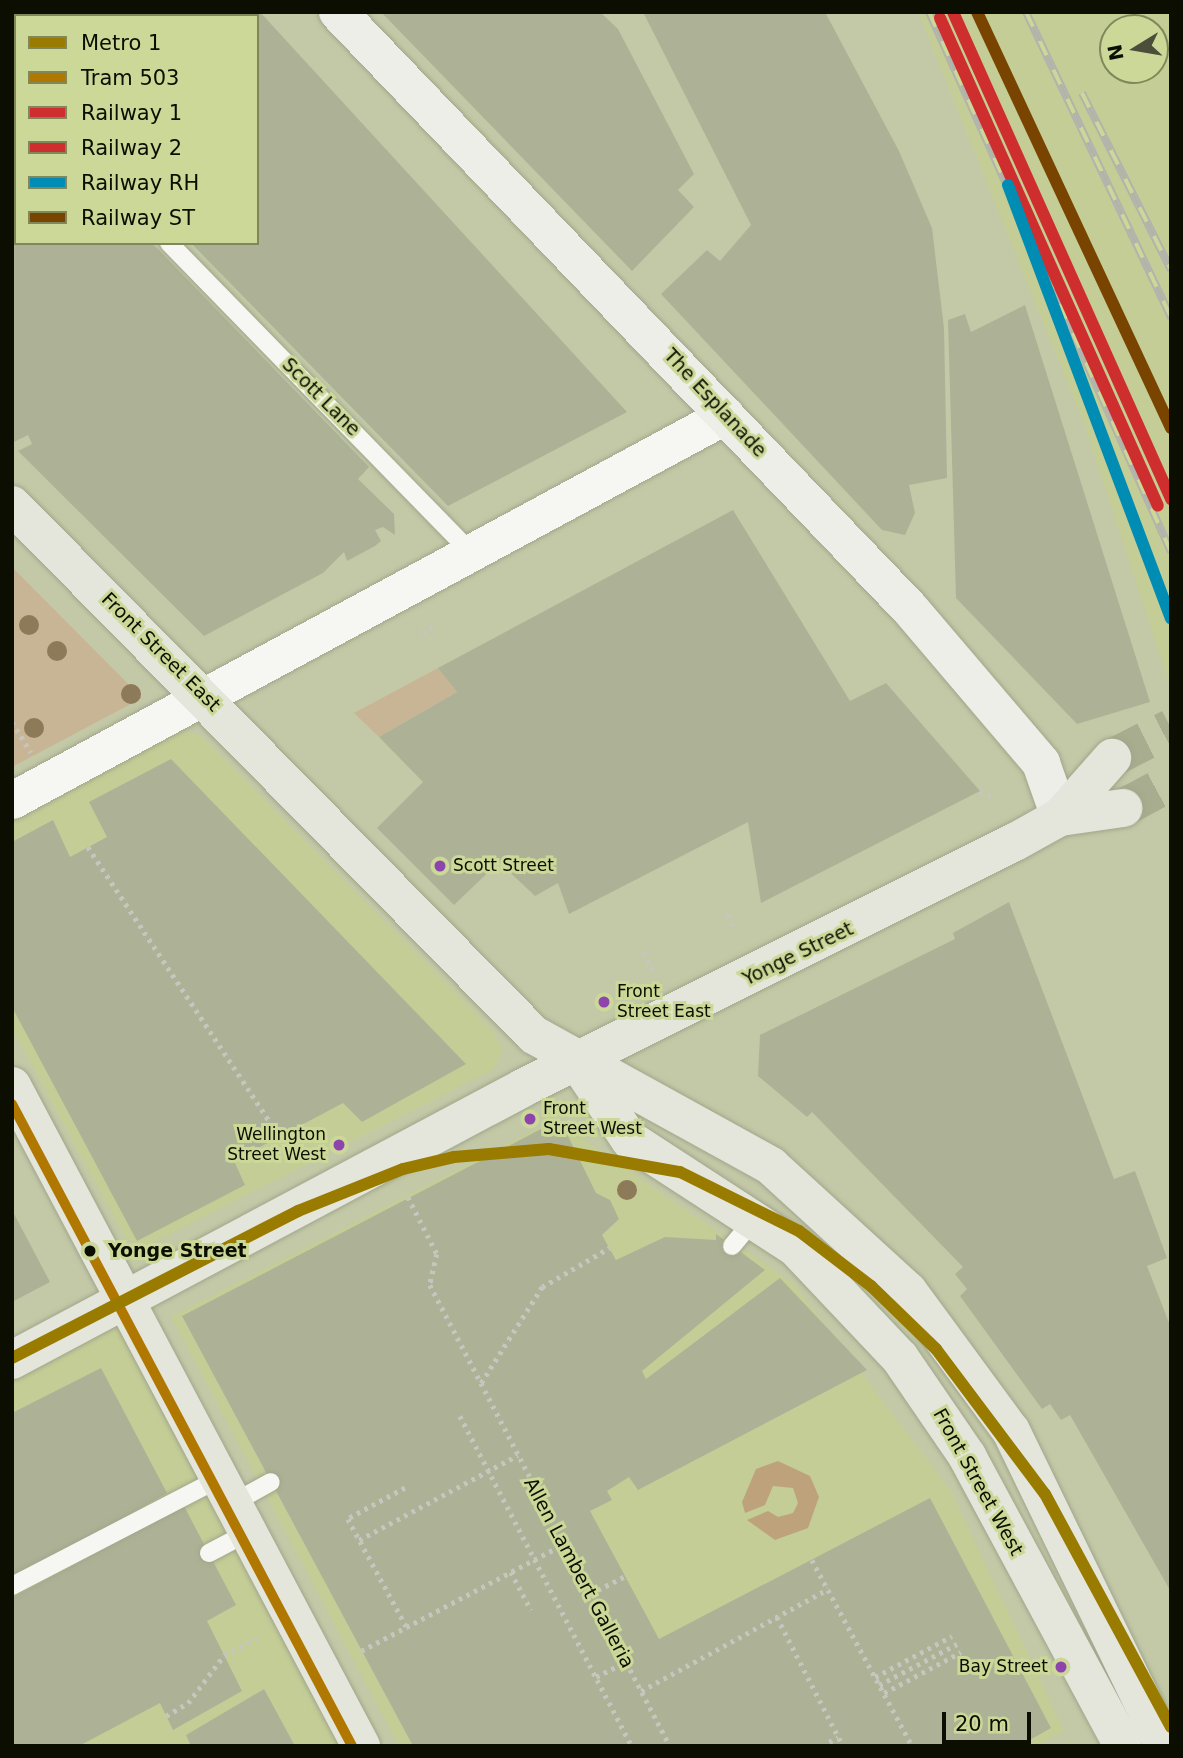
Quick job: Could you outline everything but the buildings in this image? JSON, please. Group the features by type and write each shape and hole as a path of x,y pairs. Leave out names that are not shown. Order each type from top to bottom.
{"main road":[{"name":"Front Street East","path":"12,505 205,696 534,1035 578,1063"},
{"name":"Yonge Street","path":"1060,817 1112,758"},
{"name":"Yonge Street","path":"12,1360 578,1063 1060,817 1123,808"},
{"path":"578,1063 640,1090 786,1179 908,1291 1011,1431 1167,1745"},
{"name":"Front Street West","path":"578,1063 631,1140 744,1233 796,1248 866,1319 941,1411 1122,1746"},
{"path":"12,1086 361,1746"},
{"path":"744,1233 786,1179"},
{"path":"967,1456 1011,1431"}],"street":[{"name":"The Esplanade","path":"338,12 911,610 1041,763 1060,817"},
{"path":"12,800 726,415"}],"lane":[{"name":"Scott Lane","path":"171,245 471,553"},
{"path":"12,1586 234,1504 271,1482"},
{"path":"209,1553 234,1504"}],"path":[{"path":"422,633 437,625"},
{"path":"12,722 37,762"},
{"path":"980,791 991,796"},
{"path":"88,847 280,1137"},
{"path":"728,915 734,929"},
{"path":"644,953 654,972"},
{"name":"Allen Lambert Galleria","path":"408,1197 437,1254 430,1285 670,1746"},
{"path":"481,1383 542,1287 609,1248"},
{"path":"460,1416 632,1746"},
{"path":"359,1540 518,1455"},
{"path":"405,1489 348,1519 406,1626"},
{"path":"361,1651 564,1544"},
{"path":"812,1560 912,1746"},
{"path":"511,1572 531,1611"},
{"path":"590,1594 625,1576"},
{"path":"642,1691 828,1589"},
{"path":"777,1617 843,1746"},
{"path":"875,1677 952,1636"},
{"path":"166,1716 188,1703 225,1655 257,1638"},
{"path":"879,1685 957,1644"},
{"path":"884,1693 961,1652"},
{"path":"596,1677 625,1662"},
{"path":"829,1742 838,1737"}],"shaded area":[{"path":"918,12 1171,12 1171,689 1085,426"},
{"path":"12,567 142,698 12,767"},
{"path":"438,668 457,692 379,737 354,713"},
{"path":"180,729 201,736 493,1031 503,1050 494,1069 143,1248 124,1236 12,1028 12,817"},
{"path":"548,1123 574,1133 794,1284 951,1491 1064,1731 1037,1746 399,1746 171,1317"},
{"path":"126,1300 361,1746 12,1746 12,1360"},
{"path":"778,1461 810,1476 819,1497 808,1528 775,1540 747,1520 768,1511 778,1517 793,1513 798,1503 793,1488 773,1486 765,1505 745,1513 742,1502 756,1469"}],"tunnel":[{"path":"1112,758 1171,728"},
{"path":"1123,808 1171,782"}],"railway":[{"path":"929,12 1171,552"},
{"path":"1026,12 1171,318"},
{"path":"1082,93 1171,270"},
{"path":"1159,583 1171,613"}],"metro line":[{"name":"1","path":"12,1358 298,1211 403,1169 454,1157 549,1149 680,1172 799,1231 871,1286 936,1349 1045,1494 1171,1727"}],"tram line":[{"name":"503","path":"12,1104 352,1746"}],"rail line":[{"name":"1","path":"953,12 1171,499"},
{"name":"ST","path":"977,12 1171,428"},
{"name":"2","path":"940,18 1158,506"},
{"name":"RH","path":"1008,185 1171,618"}],"place":[{"name":"Scott Street","path":"440,866"},
{"name":"Front Street East","path":"604,1002"},
{"name":"Front Street West","path":"530,1119"},
{"name":"Wellington Street West","path":"339,1145"},
{"name":"Yonge Street","path":"90,1251"},
{"name":"Bay Street","path":"1061,1667"}]}
